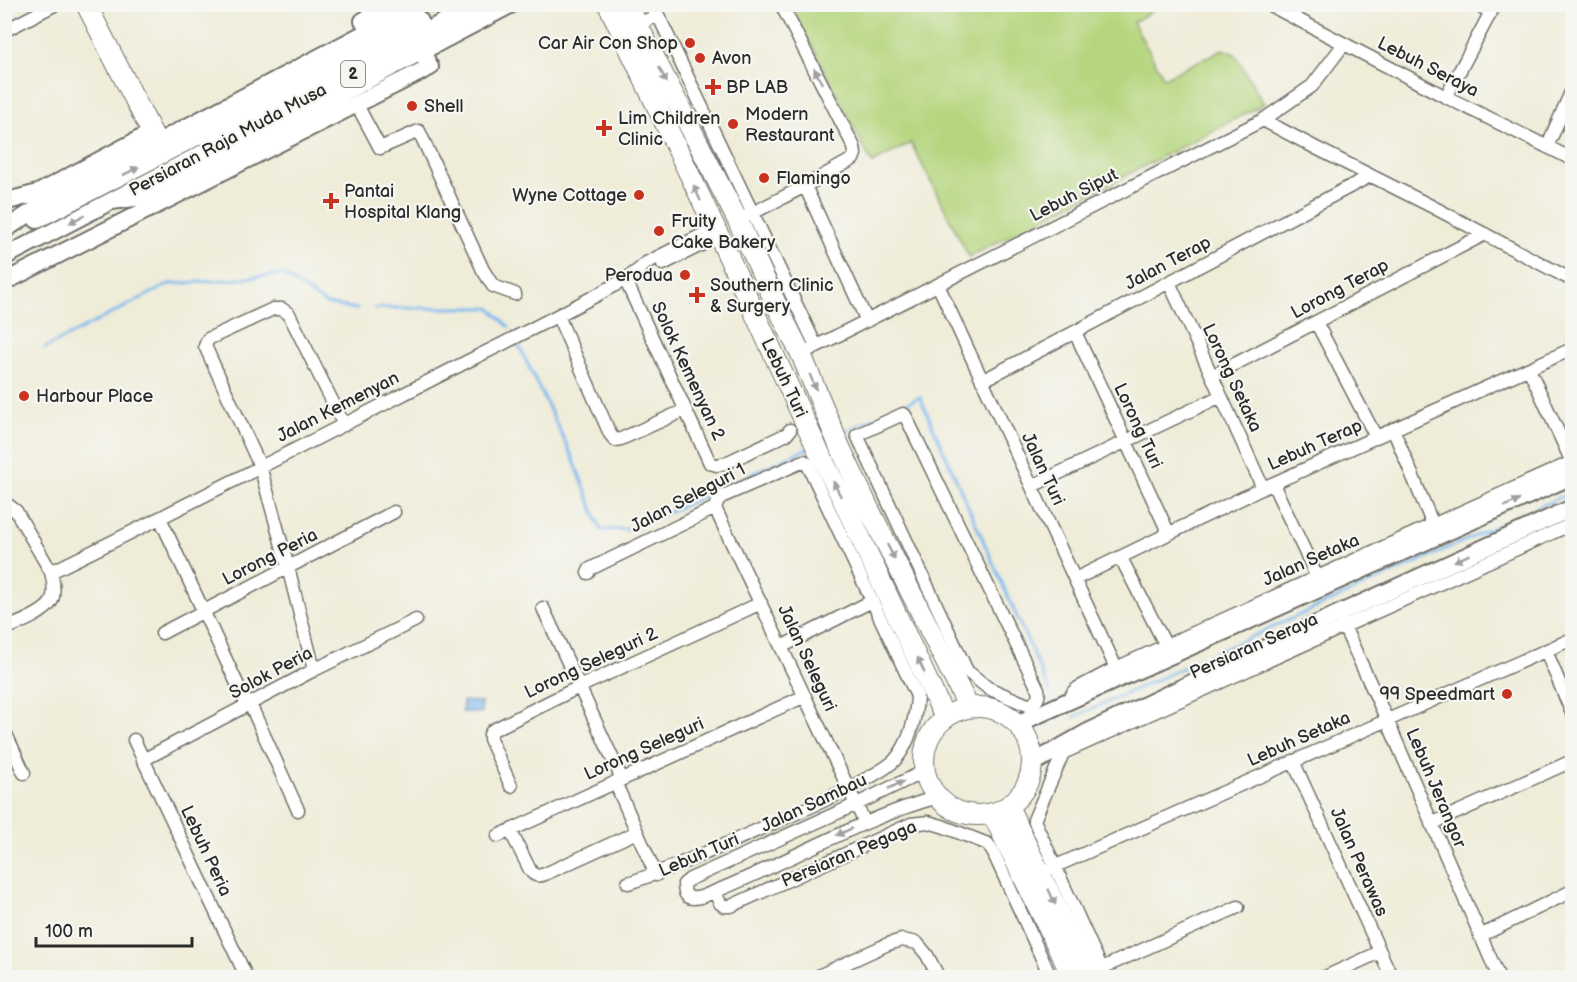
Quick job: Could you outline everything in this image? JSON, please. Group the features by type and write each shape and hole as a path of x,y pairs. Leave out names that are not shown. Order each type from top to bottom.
{"highway":[{"name":"Persiaran Raja Muda Musa","path":"213,138 451,4"},
{"name":"Persiaran Raja Muda Musa","path":"213,138 484,4"}],"main road":[{"path":"86,4 152,133"},
{"path":"4,202 38,193 394,4"},
{"path":"4,230 58,195 420,4"},
{"path":"112,201 153,193 513,4"},
{"name":"Lebuh Turi","path":"608,4 716,232 812,450 850,515 945,718"},
{"name":"Lebuh Turi","path":"627,4 746,217 759,266 778,308 809,350 835,433 877,503 969,708"},
{"path":"315,46 377,27"},
{"path":"4,282 430,67 422,51"},
{"path":"278,127 278,144"},
{"name":"Persiaran Raja Muda Musa","path":"4,257 112,201 213,138"},
{"name":"Persiaran Raja Muda Musa","path":"4,237 213,138"},
{"path":"716,232 730,233 740,241 759,266"},
{"name":"Persiaran Seraya","path":"1017,724 1572,467"},
{"name":"Persiaran Seraya","path":"1033,763 1088,732 1341,621 1572,508"},
{"path":"969,708 987,708 1003,713 1017,724 1026,735 1033,763 1029,780 1021,794 1000,809 978,815 963,813 950,807 938,797 925,771 925,756 928,742 935,729 945,718 969,708"},
{"path":"1000,809 1048,869 1099,974"},
{"path":"1000,809 1073,978"}],"street":[{"path":"4,31 56,4"},
{"path":"781,4 854,147 855,154 852,159 746,217 809,350"},
{"name":"Lebuh Seraya","path":"1268,4 1446,97 1572,159"},
{"path":"1446,97 1493,8 1476,4"},
{"name":"Lebuh Turi","path":"637,25 658,15 746,217"},
{"name":"Lebuh Siput","path":"809,350 1263,120 1312,86 1344,44"},
{"path":"1547,147 1572,90"},
{"path":"357,105 380,148 419,131 483,270 493,286 514,294"},
{"path":"1263,120 1572,280"},
{"name":"Jalan Terap","path":"982,381 1370,176"},
{"path":"805,186 867,321"},
{"name":"Jalan Kemenyan","path":"51,572 558,316 639,271 646,263 716,232"},
{"name":"Lorong Terap","path":"1212,376 1485,234"},
{"name":"Solok Kemenyan 2","path":"625,279 710,463 717,465 726,463 787,434 790,430"},
{"name":"Lorong Setaka","path":"1169,282 1221,396 1317,577"},
{"name":"Jalan Turi","path":"938,285 1116,668"},
{"path":"314,670 260,466 205,346 208,339 273,309 282,309 289,314 344,425"},
{"path":"558,316 610,434 615,440 685,410"},
{"path":"1316,322 1376,437"},
{"name":"Lorong Turi","path":"1074,332 1169,534"},
{"name":"Lebuh Terap","path":"1075,579 1268,486 1572,349"},
{"path":"1529,369 1572,467"},
{"path":"1032,486 1221,396"},
{"path":"904,414 1038,689 1039,694 1036,701 1030,706 988,688 967,671 877,503 857,435 904,414"},
{"path":"1393,429 1433,525"},
{"name":"Lebuh Turi","path":"628,883 656,875 849,788 894,760 903,747 916,712 917,696 872,601 812,450"},
{"name":"Jalan Seleguri 1","path":"588,573 590,569 716,508 720,497 801,461 812,450"},
{"name":"Jalan Setaka","path":"1073,699 1073,692 1078,688 1116,668 1433,525 1572,467"},
{"path":"4,502 16,511 51,572 53,583 53,599 46,609 4,629"},
{"path":"850,515 877,503"},
{"name":"Jalan Seleguri","path":"716,508 865,823"},
{"name":"Lorong Peria","path":"162,633 394,512"},
{"path":"160,518 298,810"},
{"name":"Persiaran Seraya","path":"1048,869 1034,820 1062,753 1341,621 1572,524"},
{"path":"1121,558 1166,646"},
{"path":"781,646 872,601"},
{"name":"Lorong Seleguri 2","path":"511,786 490,740 491,732 495,729 579,687 761,603"},
{"path":"543,609 619,781 637,832 656,875"},
{"name":"Solok Peria","path":"143,760 314,670 416,620"},
{"name":"Lebuh Jerangor","path":"1341,621 1387,720 1499,978"},
{"name":"Lebuh Setaka","path":"1048,869 1572,639"},
{"path":"1546,651 1572,713"},
{"name":"Lorong Seleguri","path":"498,836 805,696"},
{"path":"4,730 24,773"},
{"name":"Lebuh Peria","path":"134,740 247,978"},
{"name":"Jalan Perawas","path":"1293,761 1392,978"},
{"path":"1431,824 1572,761"},
{"name":"Jalan Sambau","path":"925,771 690,879 684,884 684,892 686,896 693,899 715,892 865,823 908,805 938,797"},
{"name":"Persiaran Pegaga","path":"715,892 720,903 724,906 731,906 911,824 928,822 942,825 988,844 1051,978"},
{"path":"510,830 530,870 534,875 539,876 637,832"},
{"path":"1480,936 1572,891"},
{"path":"1099,974 1238,907"},
{"path":"814,978 888,944 902,940 917,943 939,978"},
{"path":"1323,978 1380,952"}],"green space":[{"path":"791,5 1150,5 1153,11 1133,22 1164,78 1223,49 1235,54 1264,104 969,257 911,143 872,163"}],"water":[{"path":"463,701 481,702 481,713 462,712"}],"waterway":[{"path":"45,348 169,284 282,274 326,304 357,309"},
{"path":"375,308 490,308 509,327"},
{"path":"518,344 572,456 601,530 632,529 808,448"},
{"path":"841,433 920,397 1050,692"},
{"path":"1074,717 1572,492"}],"place":[{"name":"Car Air Con Shop","path":"690,43"},
{"name":"Avon","path":"700,58"},
{"name":"BP LAB","path":"713,87"},
{"name":"Shell","path":"412,106"},
{"name":"Modern Restaurant","path":"733,124"},
{"name":"Lim Children Clinic","path":"604,128"},
{"name":"Flamingo","path":"764,178"},
{"name":"Wyne Cottage","path":"639,195"},
{"name":"Pantai Hospital Klang","path":"331,201"},
{"name":"Fruity Cake Bakery","path":"659,231"},
{"name":"Perodua","path":"685,275"},
{"name":"Southern Clinic & Surgery","path":"697,295"},
{"name":"Harbour Place","path":"24,396"},
{"name":"99 Speedmart","path":"1507,694"}]}
